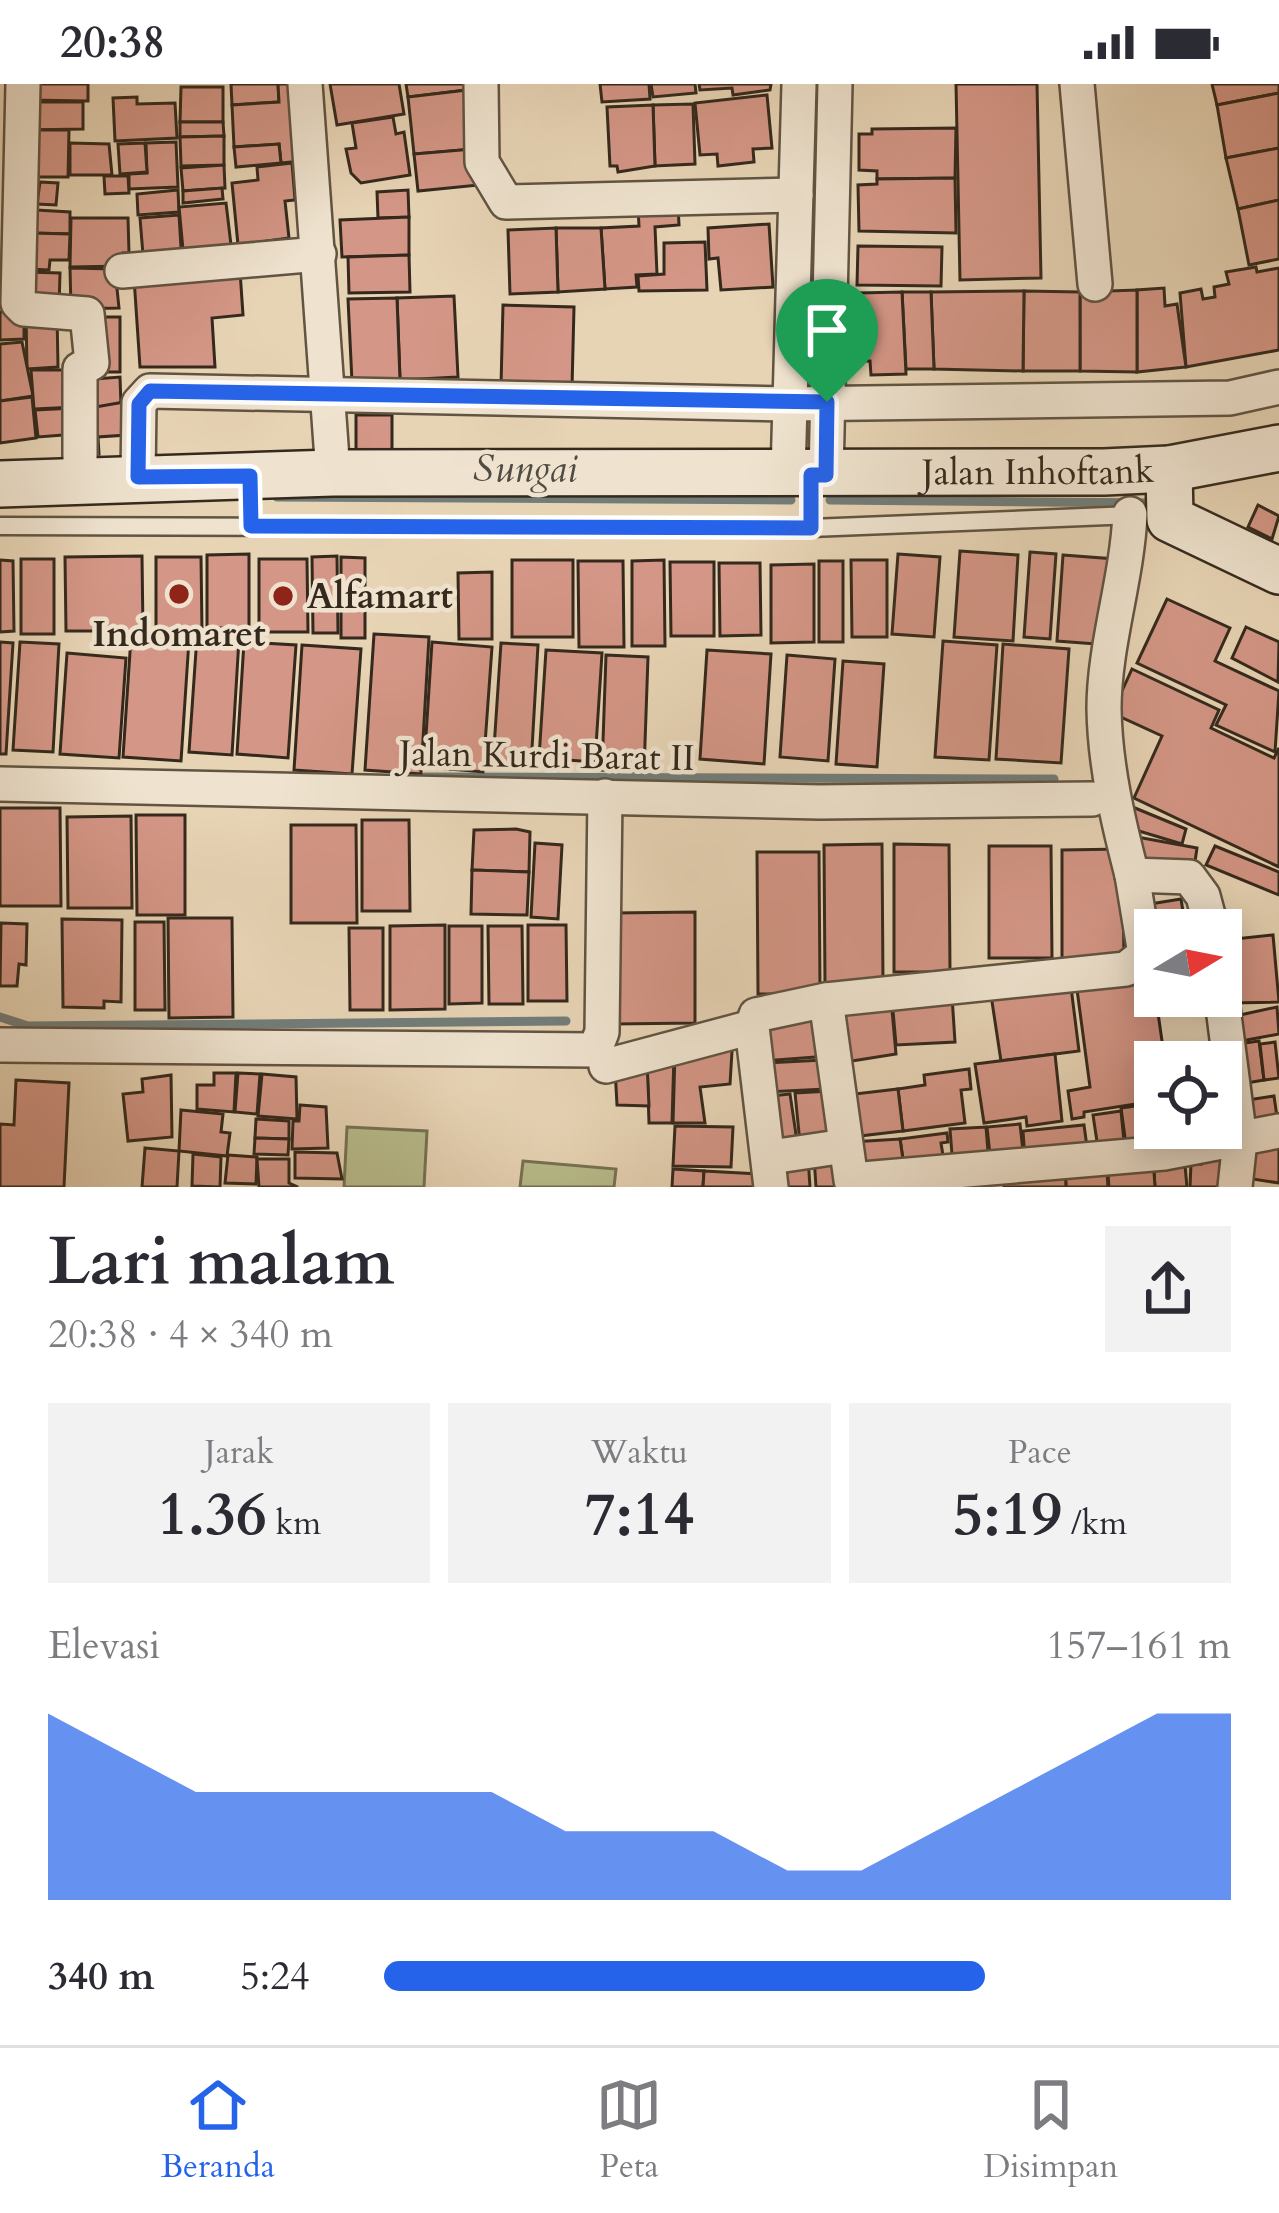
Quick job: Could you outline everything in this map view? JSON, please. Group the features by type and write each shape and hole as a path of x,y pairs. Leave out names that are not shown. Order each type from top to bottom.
{"main road":[{"name":"Jalan Inhoftank","path":"0,484 333,473 809,475 1169,469 1279,448"},
{"path":"1169,469 1150,517 1279,571"}],"street":[{"path":"23,84 18,303 24,309 87,314 92,363 80,368 80,479"},
{"path":"305,84 333,473"},
{"path":"481,84 482,162 506,202 796,195"},
{"path":"799,84 789,404 809,475"},
{"path":"809,475 827,402 835,84"},
{"path":"1077,84 1094,284"},
{"path":"122,271 319,254"},
{"path":"138,477 139,404 150,391 789,404 1230,398 1279,387"},
{"path":"845,1146 771,1172 752,1027 755,1015 826,1000 1126,969 1145,954 1114,807 1104,707 1125,587 1150,517"},
{"name":"Jalan Kurdi Barat II","path":"0,784 820,802 1092,799"},
{"path":"0,1045 595,1049 602,1032 605,796"},
{"path":"1132,875 1189,877 1206,909"},
{"path":"826,1000 851,1180 1186,1149"},
{"path":"606,1066 752,1027"},
{"path":"1242,1139 1279,1131"},
{"path":"1235,1187 1239,1149"}],"lane":[{"path":"809,475 811,528"},
{"path":"250,476 251,526"},
{"path":"0,526 811,528 1150,517"}],"green space":[{"path":"347,1127 427,1131 424,1187 344,1187"},
{"path":"523,1161 616,1169 614,1187 520,1187"}],"building":[{"path":"27,84 88,84 88,101 27,100"},
{"path":"231,84 278,84 279,102 232,105"},
{"path":"278,84 294,84 302,161 281,163 279,144 234,147 232,105 279,102"},
{"path":"330,84 399,84 404,114 337,125"},
{"path":"406,84 466,84 467,90 408,97"},
{"path":"600,84 649,84 650,99 602,102"},
{"path":"651,84 695,84 696,93 653,97"},
{"path":"699,84 771,84 770,90 733,95 732,88 700,90"},
{"path":"956,84 1037,84 1041,278 960,280"},
{"path":"1212,84 1279,84 1279,93 1217,105"},
{"path":"181,87 223,87 223,122 180,122"},
{"path":"467,90 473,149 414,154 408,97"},
{"path":"1279,93 1279,148 1226,158 1217,105"},
{"path":"767,95 772,148 753,149 754,162 718,166 717,154 700,155 695,103"},
{"path":"137,97 137,104 175,103 177,138 115,141 113,98"},
{"path":"27,102 83,102 83,129 26,130"},
{"path":"693,104 695,164 655,166 653,105"},
{"path":"653,105 655,166 618,172 617,166 610,166 607,107"},
{"path":"393,117 396,134 404,132 410,175 361,183 351,173 346,149 356,148 352,123"},
{"path":"180,122 223,122 224,136 180,137"},
{"path":"956,128 955,178 877,179 877,171 859,170 859,134 872,134 872,129"},
{"path":"26,130 69,130 68,177 29,177"},
{"path":"224,136 224,165 181,166 180,137"},
{"path":"176,142 178,187 129,189 129,174 147,173 146,143"},
{"path":"70,143 109,144 112,175 70,175"},
{"path":"145,143 147,172 120,174 118,144"},
{"path":"279,144 281,163 236,167 234,147"},
{"path":"1279,148 1279,200 1238,209 1226,158"},
{"path":"473,149 479,185 418,191 414,154"},
{"path":"292,163 295,200 285,201 289,238 238,245 232,183 258,180 257,167"},
{"path":"224,165 225,188 183,191 181,168"},
{"path":"104,176 128,176 129,193 105,194"},
{"path":"955,178 956,233 859,231 858,185 877,184 877,179"},
{"path":"40,182 58,183 56,205 37,204"},
{"path":"222,188 223,199 183,203 183,191"},
{"path":"178,190 179,212 138,215 137,194"},
{"path":"408,190 409,217 378,218 377,192"},
{"path":"1279,200 1279,259 1249,265 1238,209"},
{"path":"226,203 231,245 183,250 179,207"},
{"path":"678,206 679,225 655,227 657,274 636,275 637,287 605,289 601,228 639,226 638,208"},
{"path":"36,210 70,212 70,234 35,233"},
{"path":"179,215 182,263 144,267 140,218"},
{"path":"409,217 409,255 342,257 340,220"},
{"path":"71,218 128,218 129,253 123,253 123,266 70,267"},
{"path":"769,224 773,287 721,290 718,258 709,259 708,228"},
{"path":"556,228 601,228 605,289 558,292"},
{"path":"556,228 558,292 510,294 508,230"},
{"path":"30,233 70,234 69,260 50,260 49,270 29,269"},
{"path":"705,242 707,290 639,291 638,276 664,274 664,243"},
{"path":"858,246 942,247 941,286 857,285"},
{"path":"409,255 410,292 349,293 348,257"},
{"path":"1256,267 1257,272 1279,268 1279,350 1186,367 1180,293 1201,289 1203,299 1215,297 1214,287 1229,284 1226,272"},
{"path":"70,268 115,269 119,308 71,309"},
{"path":"240,271 243,315 212,318 215,367 140,367 134,278"},
{"path":"25,272 60,273 59,307 24,307"},
{"path":"1164,288 1165,306 1177,304 1186,367 1137,372 1137,290"},
{"path":"1137,290 1137,372 1080,371 1080,292"},
{"path":"1024,291 1080,292 1080,371 1023,371"},
{"path":"1024,291 1023,371 934,369 931,292"},
{"path":"902,292 931,292 934,369 906,369"},
{"path":"902,292 906,374 871,375 870,361 861,361 858,293"},
{"path":"454,296 458,377 400,380 397,298"},
{"path":"397,298 400,380 352,382 348,299"},
{"path":"503,305 574,307 572,388 501,386"},
{"path":"0,312 24,312 24,339 0,340"},
{"path":"57,314 58,367 27,369 26,315"},
{"path":"93,317 120,317 120,372 92,372"},
{"path":"22,342 33,396 0,401 0,344"},
{"path":"31,370 74,370 77,407 34,409"},
{"path":"120,377 121,406 84,409 82,380"},
{"path":"32,397 36,438 0,443 0,401"},
{"path":"124,402 127,435 98,437 99,454 85,455 84,409"},
{"path":"74,408 76,434 38,437 35,410"},
{"path":"356,415 392,415 392,458 356,458"},
{"path":"1258,505 1279,516 1272,539 1248,527"},
{"path":"960,551 1018,555 1013,641 954,637"},
{"path":"1030,552 1056,554 1050,639 1024,637"},
{"path":"249,554 249,628 207,628 207,555"},
{"path":"898,554 940,557 934,637 892,634"},
{"path":"1063,555 1115,559 1109,645 1057,641"},
{"path":"142,556 143,631 66,631 65,557"},
{"path":"337,556 338,633 313,633 312,557"},
{"name":"Indomaret","path":"156,557 201,557 202,631 156,630"},
{"path":"341,557 365,558 365,638 341,638"},
{"path":"21,559 54,559 54,634 21,634"},
{"name":"Alfamart","path":"259,559 307,559 308,632 259,632"},
{"path":"0,560 13,561 14,631 0,632"},
{"path":"512,560 573,560 573,637 512,637"},
{"path":"664,560 665,646 632,646 632,561"},
{"path":"851,560 887,560 887,637 852,637"},
{"path":"578,561 623,561 624,647 579,647"},
{"path":"819,561 843,561 843,642 819,642"},
{"path":"670,562 714,562 714,636 671,636"},
{"path":"719,563 760,563 761,635 720,636"},
{"path":"814,564 814,642 771,643 771,565"},
{"path":"492,572 492,639 459,639 458,573"},
{"path":"1167,599 1230,628 1215,661 1279,691 1275,752 1216,725 1226,705 1137,663"},
{"path":"1246,627 1279,642 1278,682 1232,658"},
{"path":"374,634 429,637 421,774 365,770"},
{"path":"197,636 239,639 232,755 189,752"},
{"path":"131,637 189,640 181,761 123,757"},
{"path":"943,641 997,645 989,760 935,757"},
{"path":"0,642 13,643 6,754 0,754"},
{"path":"20,642 59,644 53,752 13,750"},
{"path":"244,642 296,645 288,758 237,754"},
{"path":"432,642 492,647 483,772 424,767"},
{"path":"501,643 538,645 531,766 493,763"},
{"path":"1003,644 1069,649 1061,763 996,759"},
{"path":"302,645 361,649 352,774 294,770"},
{"path":"546,650 602,653 595,762 539,758"},
{"path":"707,650 771,654 764,764 700,759"},
{"path":"67,653 126,658 119,758 60,754"},
{"path":"606,655 648,657 644,772 602,770"},
{"path":"787,655 835,659 828,761 780,757"},
{"path":"843,661 884,664 877,767 836,764"},
{"path":"1132,669 1219,710 1211,728 1274,758 1279,748 1279,867 1134,798 1162,736 1112,713"},
{"path":"0,808 60,808 61,906 0,906"},
{"path":"1135,808 1186,829 1182,844 1129,828"},
{"path":"136,815 185,815 185,915 137,915"},
{"path":"131,816 132,908 68,908 67,817"},
{"path":"362,820 409,820 410,911 362,911"},
{"path":"291,825 356,825 357,923 291,923"},
{"path":"474,830 530,832 529,872 472,870"},
{"path":"1137,837 1197,848 1193,875 1133,867"},
{"path":"535,843 562,845 558,919 531,917"},
{"path":"882,844 883,982 825,983 824,845"},
{"path":"894,844 949,845 950,972 894,972"},
{"path":"989,846 1051,846 1052,958 989,958"},
{"path":"1215,846 1279,872 1279,895 1206,865"},
{"path":"1123,849 1124,963 1062,963 1062,850"},
{"path":"757,852 819,852 820,994 758,994"},
{"path":"472,870 529,872 527,915 471,914"},
{"path":"1181,899 1183,909 1151,909 1150,904"},
{"path":"695,912 695,1023 615,1024 614,913"},
{"path":"168,918 232,918 233,1017 169,1018"},
{"path":"62,919 122,920 121,1002 104,1001 104,1008 63,1007"},
{"path":"135,922 164,922 165,1010 135,1010"},
{"path":"1,923 27,924 26,965 19,964 17,986 0,986"},
{"path":"445,925 445,1009 390,1010 390,926"},
{"path":"528,925 566,925 567,1001 528,1001"},
{"path":"449,926 482,926 482,1003 449,1004"},
{"path":"488,926 522,926 523,1004 489,1004"},
{"path":"349,928 383,928 383,1010 350,1010"},
{"path":"1273,935 1279,1002 1242,1003 1242,938"},
{"path":"1134,974 1134,1017 1159,1017 1162,1041 1134,1041 1134,1104 1084,1112 1084,1117 1072,1119 1068,1091 1090,1087 1076,982"},
{"path":"1070,979 1079,1051 1001,1061 991,995"},
{"path":"952,996 955,1042 896,1045 892,999"},
{"path":"891,999 896,1054 833,1064 827,1005"},
{"path":"824,1006 829,1056 761,1061 757,1017"},
{"path":"1277,1007 1279,1034 1236,1041 1231,1017"},
{"path":"733,1035 730,1084 700,1087 705,1123 673,1123 675,1052"},
{"path":"1259,1041 1264,1080 1242,1084 1242,1043"},
{"path":"1275,1042 1279,1078 1264,1080 1260,1044"},
{"path":"674,1054 672,1123 649,1123 647,1062"},
{"path":"1055,1054 1062,1121 1027,1126 1026,1117 984,1123 975,1064"},
{"path":"824,1060 826,1089 766,1092 765,1063"},
{"path":"647,1062 649,1106 617,1105 615,1068"},
{"path":"969,1069 971,1089 961,1090 965,1123 903,1131 898,1089 925,1085 924,1075"},
{"path":"214,1073 236,1073 234,1112 197,1109 197,1085 214,1085"},
{"path":"238,1073 260,1074 257,1114 235,1112"},
{"path":"262,1074 296,1077 297,1119 258,1116"},
{"path":"171,1075 172,1137 128,1141 123,1094 143,1092 142,1079"},
{"path":"16,1080 69,1083 64,1187 0,1187 0,1124 14,1125"},
{"path":"898,1089 903,1131 851,1137 846,1095"},
{"path":"831,1091 834,1140 800,1143 795,1093"},
{"path":"790,1094 798,1148 775,1153 771,1096"},
{"path":"1274,1096 1279,1131 1242,1137 1242,1101"},
{"path":"300,1105 326,1107 328,1148 292,1149 293,1121 299,1121"},
{"path":"1134,1106 1134,1149 1156,1149 1127,1152 1121,1108"},
{"path":"181,1110 223,1114 221,1132 230,1133 227,1156 179,1151"},
{"path":"1121,1111 1125,1151 1099,1155 1093,1115"},
{"path":"256,1119 289,1121 289,1139 255,1138"},
{"path":"1020,1124 1024,1160 991,1164 987,1127"},
{"path":"1084,1125 1088,1154 1025,1160 1023,1131"},
{"path":"675,1126 733,1127 731,1167 673,1166"},
{"path":"986,1127 989,1164 953,1167 950,1129"},
{"path":"947,1133 948,1142 941,1143 945,1168 905,1173 900,1139"},
{"path":"255,1138 289,1139 288,1155 254,1154"},
{"path":"900,1139 905,1173 854,1178 851,1142"},
{"path":"1247,1139 1279,1144 1279,1183 1240,1177"},
{"path":"145,1148 179,1151 177,1187 142,1187"},
{"path":"295,1152 337,1153 342,1179 295,1178"},
{"path":"193,1154 221,1157 220,1187 192,1186"},
{"path":"228,1155 257,1157 256,1184 225,1183"},
{"path":"845,1155 848,1187 816,1187 814,1157"},
{"path":"1184,1155 1187,1187 1155,1187 1153,1157"},
{"path":"808,1157 810,1187 778,1187 776,1159"},
{"path":"1153,1157 1155,1187 1109,1187 1107,1160"},
{"path":"257,1159 289,1159 289,1183 298,1187 259,1187"},
{"path":"1201,1159 1230,1161 1229,1187 1190,1187 1191,1163 1201,1164"},
{"path":"1106,1160 1108,1187 1066,1187 1065,1163"},
{"path":"1065,1163 1066,1187 1004,1187 1002,1168"},
{"path":"673,1169 704,1171 703,1187 672,1187"},
{"path":"704,1171 759,1174 759,1187 703,1187"}],"waterway":[{"name":"Sungai","path":"277,497 791,500"},
{"name":"Sungai","path":"830,500 1155,503"},
{"path":"425,777 1054,779"},
{"path":"0,1017 28,1026 566,1021"}],"place":[{"name":"Indomaret","path":"179,594"},
{"name":"Alfamart","path":"283,596"}],"route":[{"path":"150,391 327,398 827,402 826,475 811,475 811,528 251,526 250,476 138,477 139,404 150,391"}]}
